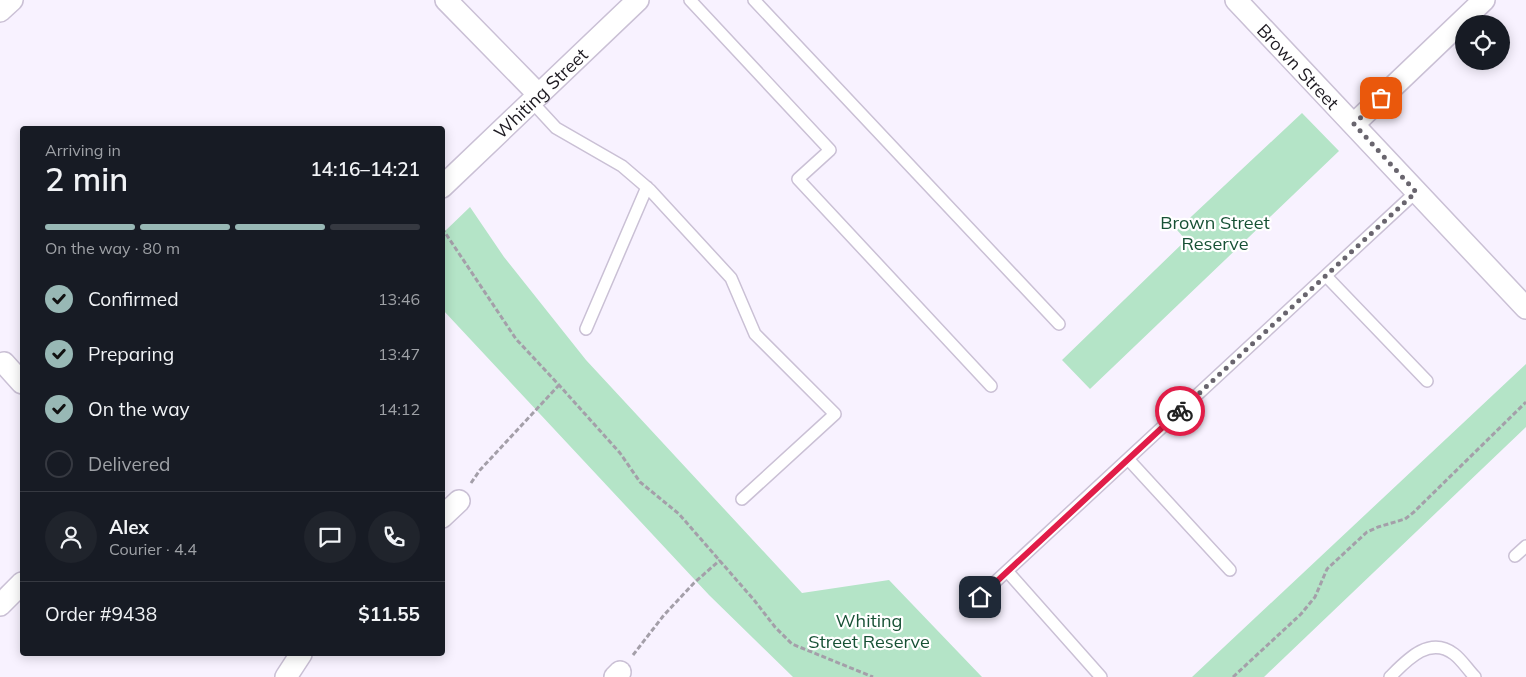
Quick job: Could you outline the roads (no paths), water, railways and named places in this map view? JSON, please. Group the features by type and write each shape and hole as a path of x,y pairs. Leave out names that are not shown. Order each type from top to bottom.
{"street":[{"path":"0,11 12,0"},
{"path":"446,0 535,99"},
{"name":"Whiting Street","path":"445,184 638,0"},
{"name":"Brown Street","path":"1236,0 1526,308"},
{"path":"1354,124 1484,0"},
{"path":"4,362 20,381"},
{"path":"445,514 459,501"},
{"path":"0,605 20,585"},
{"path":"286,677 300,656"}],"lane":[{"path":"690,0 830,150 798,179 991,386"},
{"path":"754,0 1059,324"},
{"path":"535,99 556,128 622,166 646,187 731,278 755,334 835,414 742,499"},
{"path":"586,329 646,187"},
{"path":"966,610 1416,192"},
{"path":"1326,276 1427,381"},
{"path":"1128,459 1230,570"},
{"path":"1515,556 1526,546"},
{"path":"1007,571 1101,677"},
{"path":"1390,677 1412,656 1426,648 1440,648 1453,653 1476,677"}],"park label":[{"name":"Brown Street Reserve","path":"1215,232"},
{"name":"Whiting Street Reserve","path":"869,630"}]}
